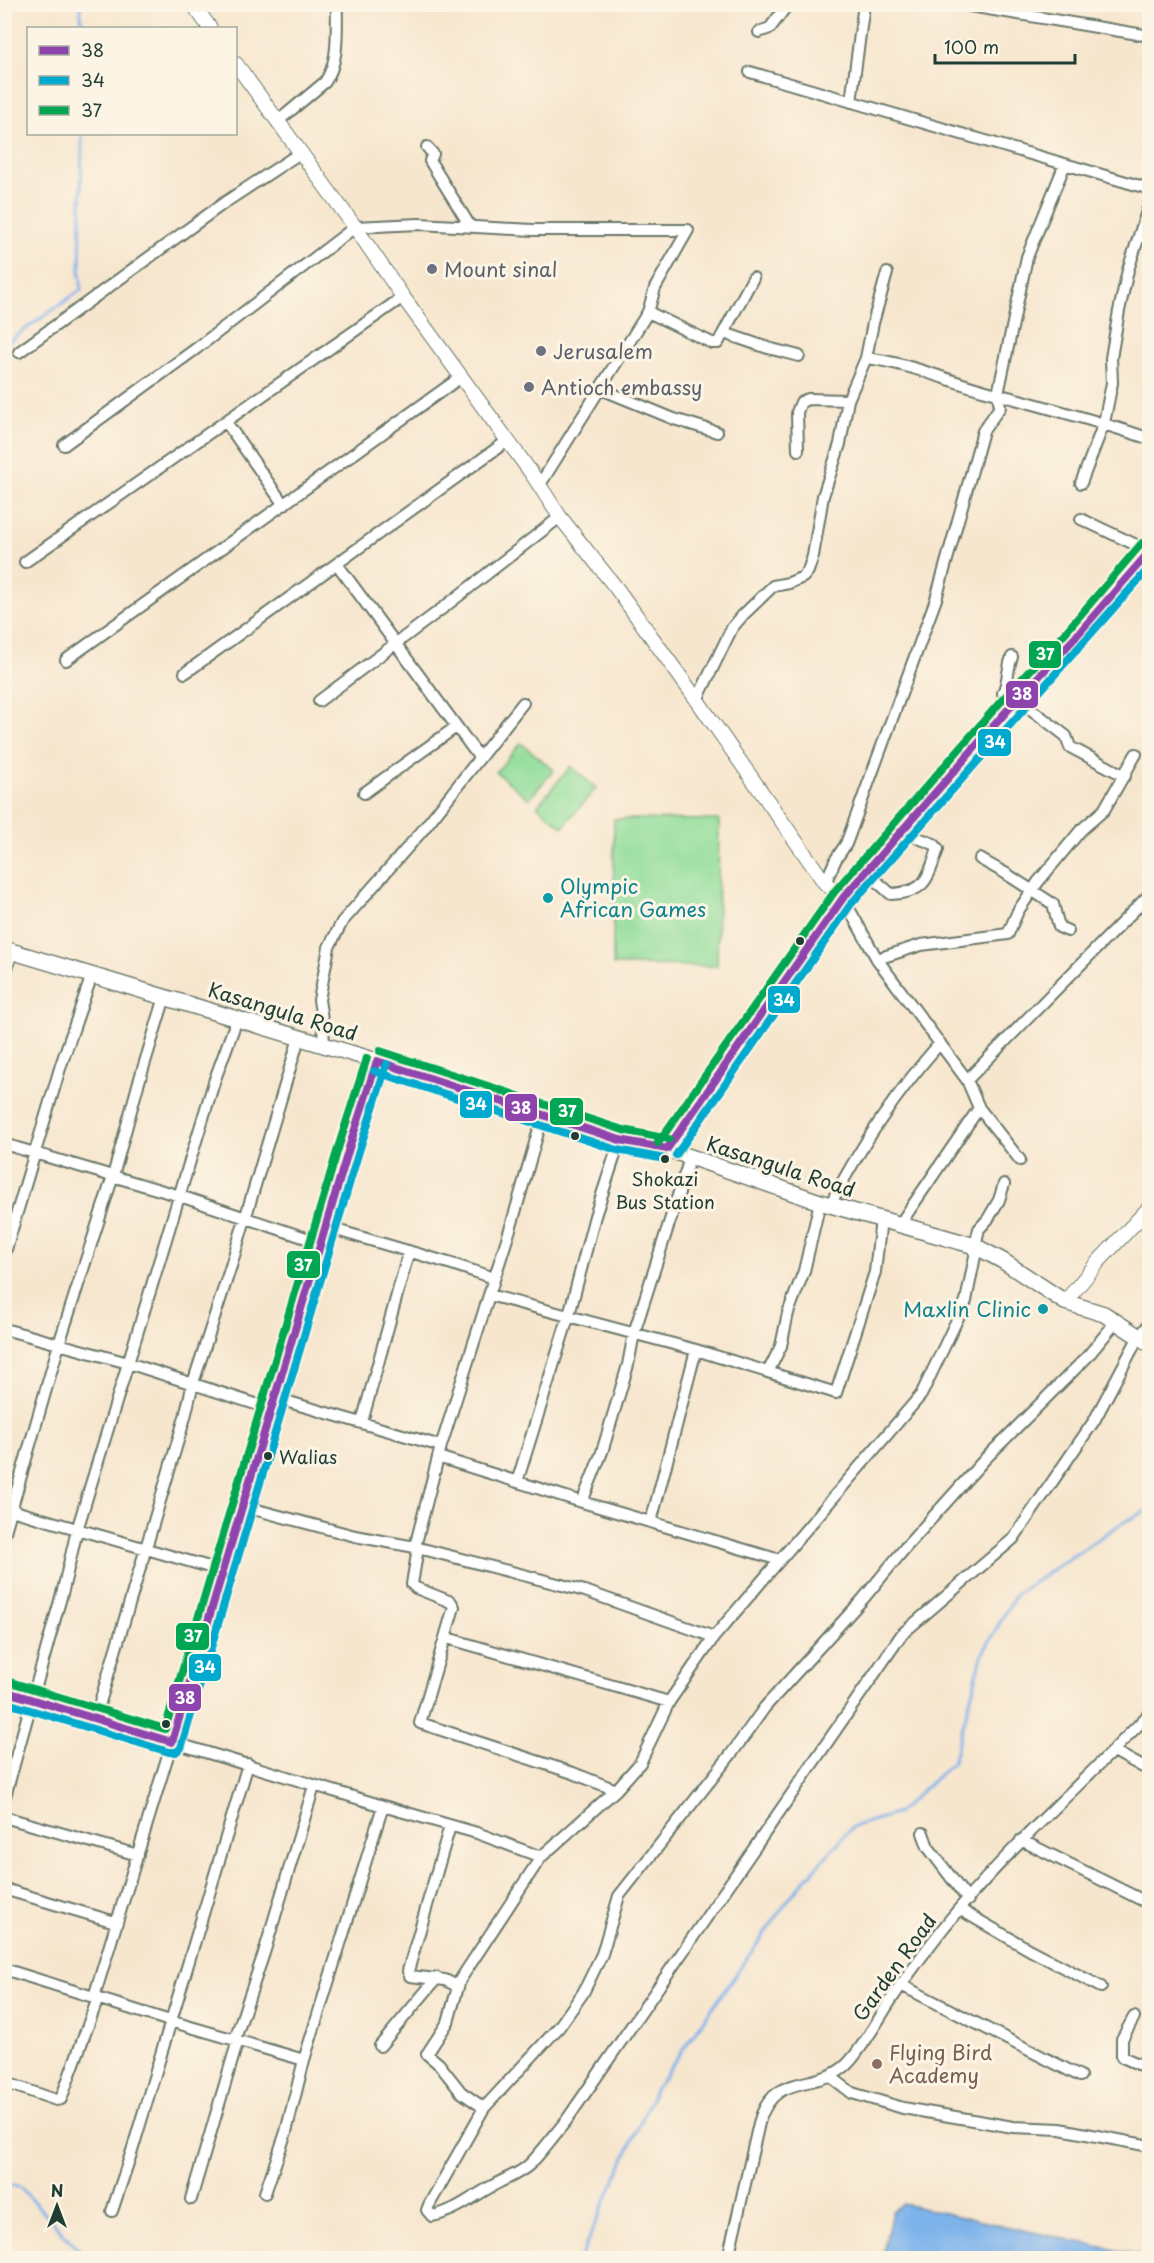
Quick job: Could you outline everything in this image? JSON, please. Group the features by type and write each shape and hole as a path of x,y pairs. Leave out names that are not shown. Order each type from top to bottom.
{"main road":[{"name":"Kasangula Road","path":"8,950 377,1061 620,1140 667,1149 825,1203 975,1246 1003,1261 1065,1302 1104,1314 1144,1341"}],"street":[{"path":"193,4 206,17"},
{"path":"277,122 325,82 330,74 335,61 337,4"},
{"path":"759,32 770,28 788,4"},
{"path":"851,102 864,4"},
{"path":"964,5 1149,36"},
{"path":"237,65 355,227 560,517 617,589 697,700 825,883 843,898 877,959 967,1080 979,1108 1020,1160"},
{"path":"750,72 1149,189"},
{"path":"427,147 434,154 430,161 470,226"},
{"path":"19,352 224,203 300,153"},
{"path":"825,883 846,844 929,619 983,431 1000,407 998,394 1027,257 1065,164"},
{"path":"1081,483 1104,423 1112,383 1111,358 1119,311 1128,270 1149,202"},
{"path":"64,445 197,348 355,227 419,224 533,230 688,230 655,288 648,312 539,486"},
{"path":"697,700 732,628 743,615 773,586 803,577 808,571 824,496 840,444 848,400 867,358 873,323 887,273"},
{"path":"648,312 712,344 718,343 753,278"},
{"path":"25,562 403,297"},
{"path":"724,333 798,356"},
{"path":"867,358 919,369 998,394 1104,423 1149,439"},
{"path":"66,660 461,377"},
{"path":"601,389 674,419 717,432"},
{"path":"798,450 797,412 801,402 808,399 848,400"},
{"path":"226,422 284,505"},
{"path":"185,673 507,441"},
{"path":"319,701 560,517"},
{"path":"667,1149 843,898 1012,705 1072,641 1149,550 1081,519"},
{"path":"337,564 479,757"},
{"path":"1012,657 1006,670 1008,675 1004,693 1012,705"},
{"path":"324,1045 319,1000 329,947 342,922 422,831 523,703"},
{"path":"1012,705 1026,706 1066,736 1070,747 1125,776"},
{"path":"364,793 456,727"},
{"path":"877,959 921,945 1008,934 1018,911 1082,830 1104,810 1136,754"},
{"path":"866,872 891,894 918,889 924,884 938,849 934,844 918,838 906,825"},
{"path":"980,859 1053,904 1059,927 1068,932"},
{"path":"967,1080 1149,894"},
{"path":"4,978 8,950"},
{"path":"4,1256 61,1065 92,975"},
{"path":"4,1535 8,1510 113,1176 165,997"},
{"path":"4,1800 63,1590 77,1530 225,1047 237,1019"},
{"path":"95,1719 185,1417 193,1383 246,1218 299,1038"},
{"path":"768,1372 781,1346 788,1313 825,1203 908,1079 940,1043"},
{"path":"4,2082 56,2100 61,2099 96,1997 115,1922 138,1855 377,1061"},
{"path":"900,1224 979,1108"},
{"path":"543,1115 439,1451 416,1547 412,1584 453,1605 447,1638 420,1723 573,1773 616,1790"},
{"path":"517,1482 569,1315 595,1216 620,1140"},
{"path":"4,1144 180,1196 321,1243"},
{"path":"582,1502 602,1452 628,1365 634,1333 690,1158"},
{"path":"484,2108 461,2092 439,2064 427,2054 448,2022 457,1986 541,1857 616,1790 640,1763 669,1702 714,1637 921,1395 966,1301 979,1228 988,1219 999,1200 1004,1184"},
{"path":"1065,1302 1149,1207"},
{"path":"489,1295 696,1350 836,1393 875,1272 881,1220"},
{"path":"326,1227 494,1278"},
{"path":"362,1422 409,1251"},
{"path":"1115,1323 1086,1357 985,1459 765,1707 732,1753 619,1896 602,1954 577,2001 559,2027 484,2108 429,2205 427,2210 432,2216 452,2210 486,2189 520,2173 566,2121 903,1634 1013,1539 1094,1420 1144,1341 1149,1323"},
{"path":"4,1329 273,1404 362,1422 517,1482 780,1560"},
{"path":"651,1522 696,1350"},
{"path":"242,1506 355,1536 416,1547 585,1591 714,1637"},
{"path":"8,1510 223,1571"},
{"path":"447,1638 669,1702"},
{"path":"4,1691 314,1786 477,1833 541,1857"},
{"name":"Garden Road","path":"728,2259 763,2108 768,2100 786,2087 830,2076 849,2062 901,1985 959,1909 1021,1840 1114,1751 1149,1713"},
{"path":"1114,1751 1149,1771"},
{"path":"112,2211 248,1764"},
{"path":"191,2199 314,1786"},
{"path":"265,2193 286,2132 304,2060 383,1806"},
{"path":"4,1817 138,1855"},
{"path":"450,1826 408,1965 410,1976 437,1978 457,1986"},
{"path":"922,1833 928,1847 968,1900"},
{"path":"1021,1840 1149,1904"},
{"path":"4,1889 115,1922"},
{"path":"959,1909 1101,1987"},
{"path":"4,1970 304,2060"},
{"path":"380,2046 437,1978"},
{"path":"901,1985 1080,2076"},
{"path":"1134,2017 1122,2039 1122,2057 1149,2069"},
{"path":"830,2076 852,2093 903,2108 1013,2127 1060,2130 1149,2146"}],"green space":[{"path":"521,743 554,770 529,799 496,772"},
{"path":"571,766 596,788 563,827 537,806"},
{"path":"614,819 719,820 717,966 613,965"}],"water":[{"path":"903,2204 1149,2258 882,2258 892,2211"}],"waterway":[{"path":"80,4 82,27"},
{"path":"80,277 82,135"},
{"path":"4,350 6,343 81,290 81,280"},
{"path":"580,2258 656,2088 791,1896 852,1827 898,1813 953,1762 983,1653 1016,1594 1122,1523 1150,1509"},
{"path":"4,2183 21,2188 76,2247 90,2258"}],"transit line":[{"name":"37","path":"658,1143 835,891 1142,543"},
{"name":"38","path":"667,1149 843,898 1150,551"},
{"name":"34","path":"676,1155 851,904 1150,567"},
{"name":"37","path":"380,1051 623,1130 669,1139"},
{"name":"37","path":"7,1681 165,1729 367,1058"},
{"name":"38","path":"377,1061 620,1140 667,1149"},
{"name":"38","path":"4,1691 172,1742 377,1061"},
{"name":"34","path":"4,1702 169,1752 176,1752 181,1748 387,1064"},
{"name":"34","path":"374,1071 617,1150 665,1159"}],"place":[{"name":"Mount sinal","path":"432,269"},
{"name":"Jerusalem","path":"541,351"},
{"name":"Antioch embassy","path":"529,387"},
{"name":"Olympic African Games","path":"548,898"},
{"name":"Shokazi Bus Station","path":"665,1159"},
{"name":"Maxlin Clinic","path":"1043,1309"},
{"name":"Walias","path":"268,1456"},
{"name":"Flying Bird Academy","path":"877,2064"}]}
